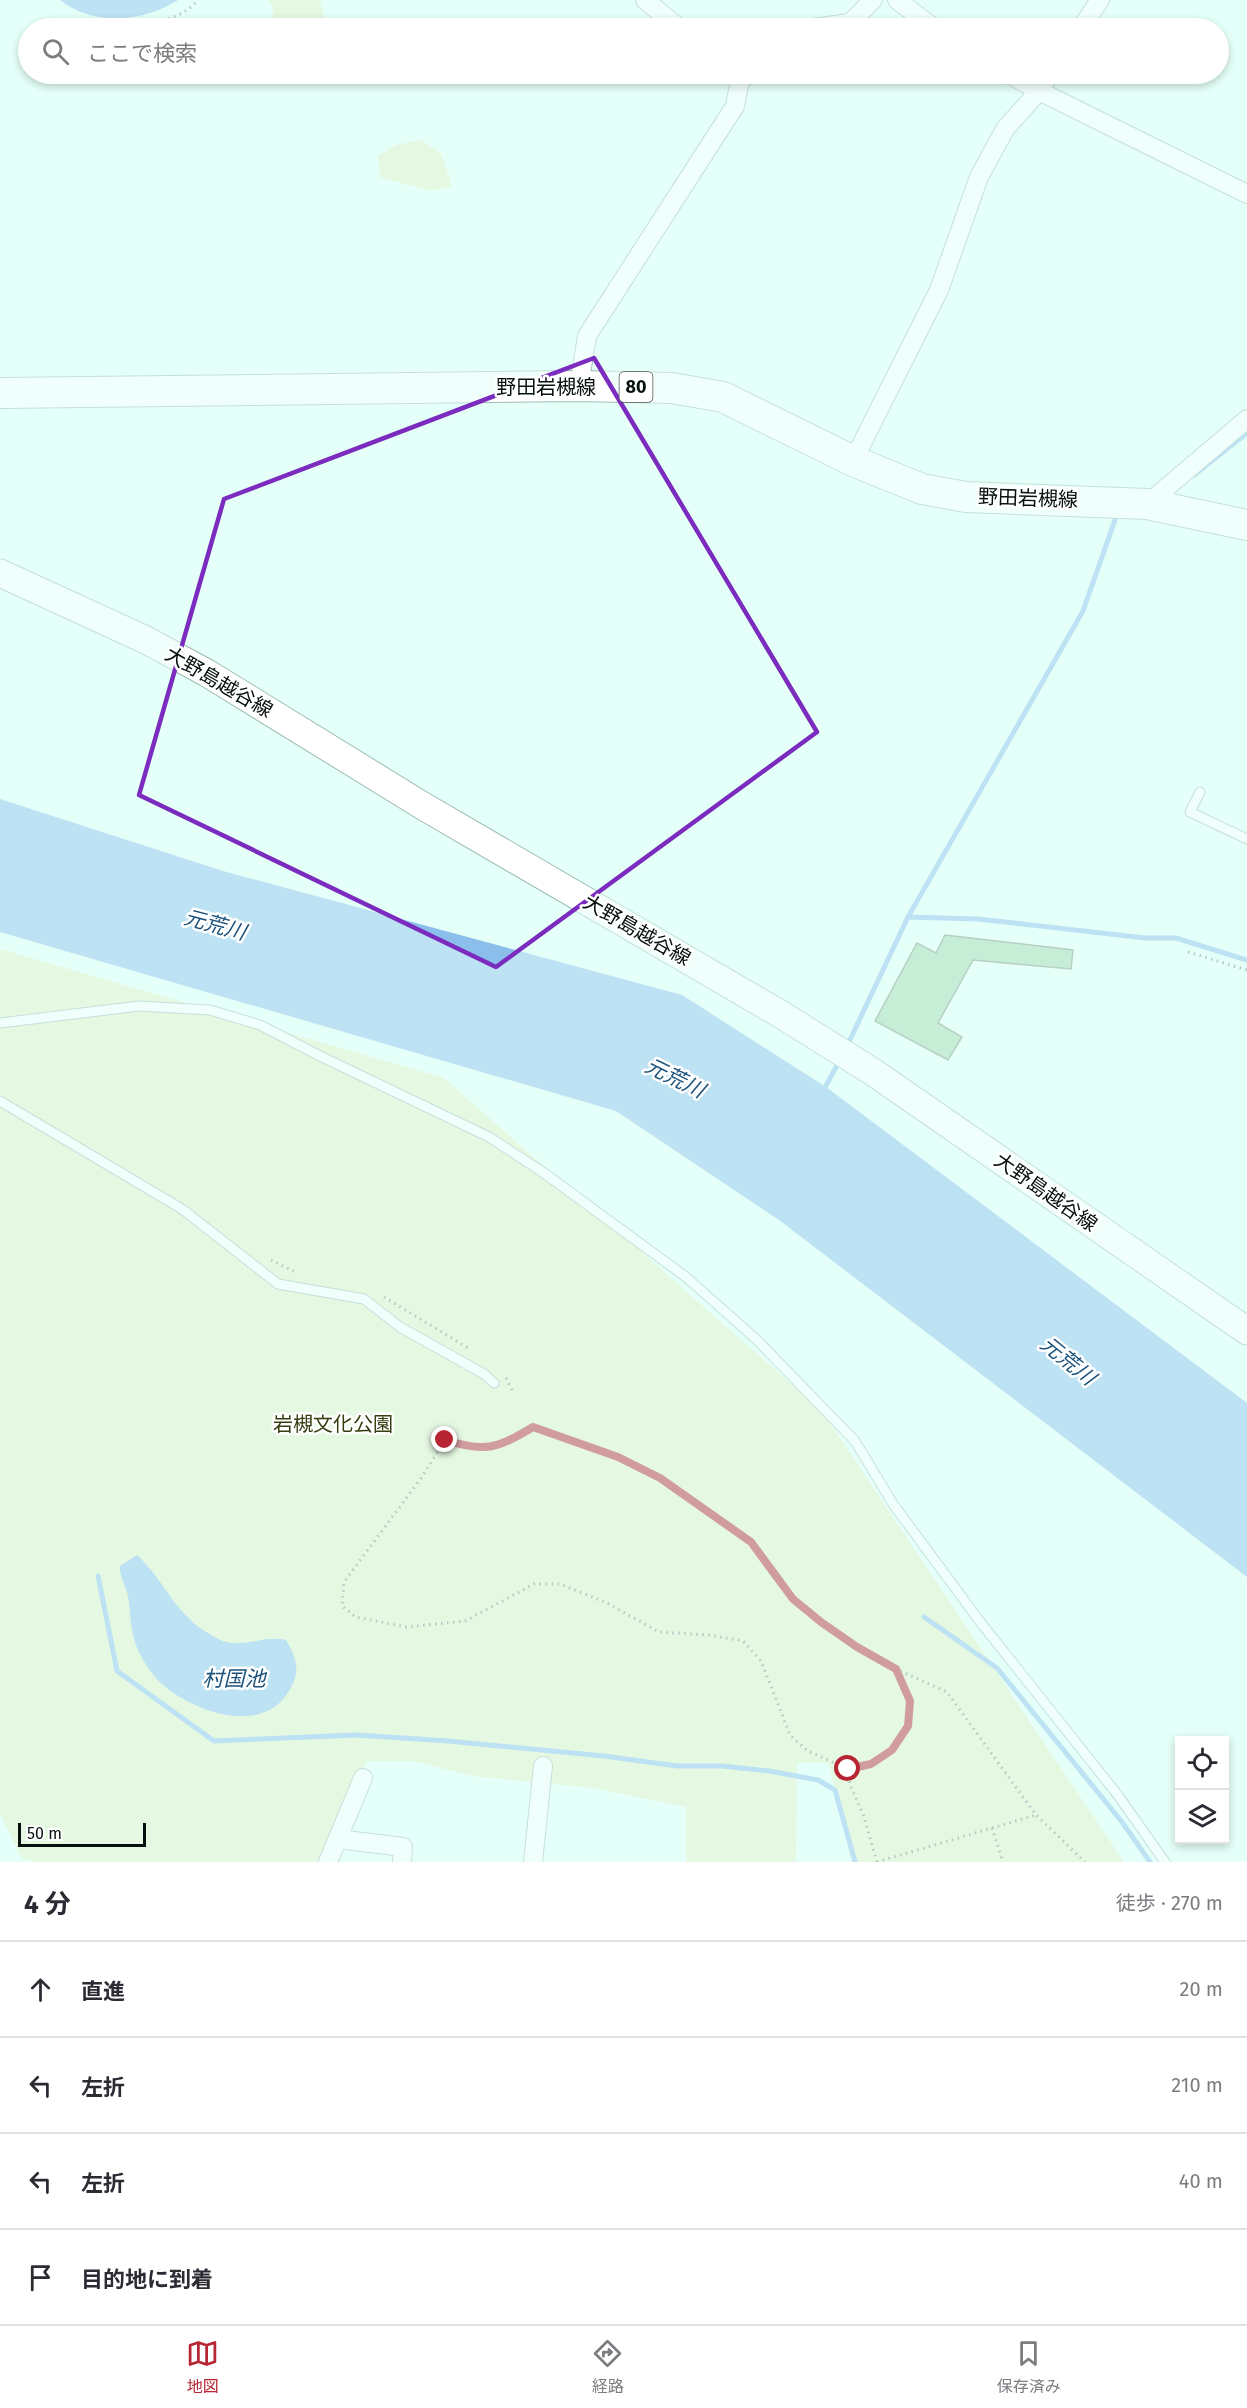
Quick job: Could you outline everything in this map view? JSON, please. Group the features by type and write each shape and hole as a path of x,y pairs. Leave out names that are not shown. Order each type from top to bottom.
{"main road":[{"name":"野田岩槻線","path":"0,393 579,386 672,388 723,397 854,461 922,489 966,497 1147,504 1247,525"},
{"name":"大野島越谷線","path":"0,573 146,640 207,673 423,806 782,1015 873,1072 1247,1331"}],"street":[{"path":"645,0 667,18"},
{"path":"855,18 873,0"},
{"path":"897,0 921,18"},
{"path":"1088,18 1100,0"},
{"path":"579,386 586,336 735,106 739,84"},
{"path":"1027,84 1247,194"},
{"path":"854,461 939,290 980,177 1005,129 1044,84"},
{"path":"1147,504 1247,419"},
{"path":"533,1862 543,1766"},
{"path":"328,1862 363,1778"},
{"path":"338,1839 403,1847 402,1862"}],"lane":[{"path":"1200,792 1190,812 1247,838"},
{"path":"0,1023 139,1006 210,1010 260,1024 320,1056 489,1137 544,1173 686,1277 756,1339 855,1441 893,1504 981,1623 1117,1794 1165,1862"},
{"path":"0,1101 182,1209 278,1284 364,1299 400,1327 484,1374 494,1383"}],"path":[{"path":"172,18 189,10 198,0"},
{"path":"1188,952 1247,970"},
{"path":"270,1260 306,1277"},
{"path":"374,1293 468,1349"},
{"path":"501,1374 508,1381 513,1392"},
{"path":"896,1669 910,1701 908,1726 892,1750 871,1764 848,1769 808,1751 790,1735 761,1661 743,1641 708,1635 659,1632 607,1603 560,1584 534,1584 465,1621 406,1627 356,1617 342,1606 344,1582 422,1477 445,1440 468,1448 501,1446 533,1427 618,1457 660,1478 751,1542 793,1599 821,1622 857,1647 896,1669 947,1692 1036,1815 1085,1862"},
{"path":"848,1769 850,1785 863,1814 877,1862 1036,1815"},
{"path":"992,1828 1003,1862"}],"highlighted area":[{"path":"594,358 817,732 496,967 139,795 224,499"}],"green space":[{"path":"268,0 320,0 324,18 272,18 273,7"},
{"path":"421,140 441,153 452,186 431,191 380,177 378,156 396,145"},
{"name":"岩槻文化公園","path":"0,949 444,1078 822,1411 1124,1862 855,1862 828,1763 797,1763 796,1862 686,1862 686,1807 593,1788 472,1776 414,1761 367,1761 318,1862 38,1862 22,1859 0,1814"}],"water":[{"path":"60,0 178,0 150,13 134,17 103,18 73,9"},
{"name":"元荒川","path":"0,799 223,871 682,995 826,1087 1247,1403 1247,1577 779,1220 616,1111 0,932"},
{"name":"村国池","path":"137,1555 180,1609 200,1628 213,1636 224,1642 234,1643 271,1639 286,1640 295,1659 296,1671 293,1684 278,1704 265,1712 250,1716 217,1713 185,1700 158,1680 146,1665 134,1640 128,1596 121,1574 120,1566"}],"building":[{"path":"945,935 1073,950 1071,969 973,960 938,1023 962,1037 948,1060 875,1021 917,943 936,953"}],"waterway":[{"path":"1194,475 1247,433"},
{"path":"847,1046 908,917 1083,611 1115,520"},
{"path":"908,917 978,919 1145,938 1176,938 1247,960"},
{"path":"823,1091 840,1060"},
{"path":"98,1576 117,1671 214,1741 356,1735 604,1756 677,1766 722,1766 769,1771 818,1780 835,1790 855,1862"},
{"path":"924,1617 997,1668 1122,1822 1150,1862"}],"route":[{"path":"445,1440 468,1448 501,1446 533,1427 618,1457 660,1478 751,1542 793,1599 857,1647 896,1669 910,1701 908,1726 892,1750 871,1764 848,1769"}]}
